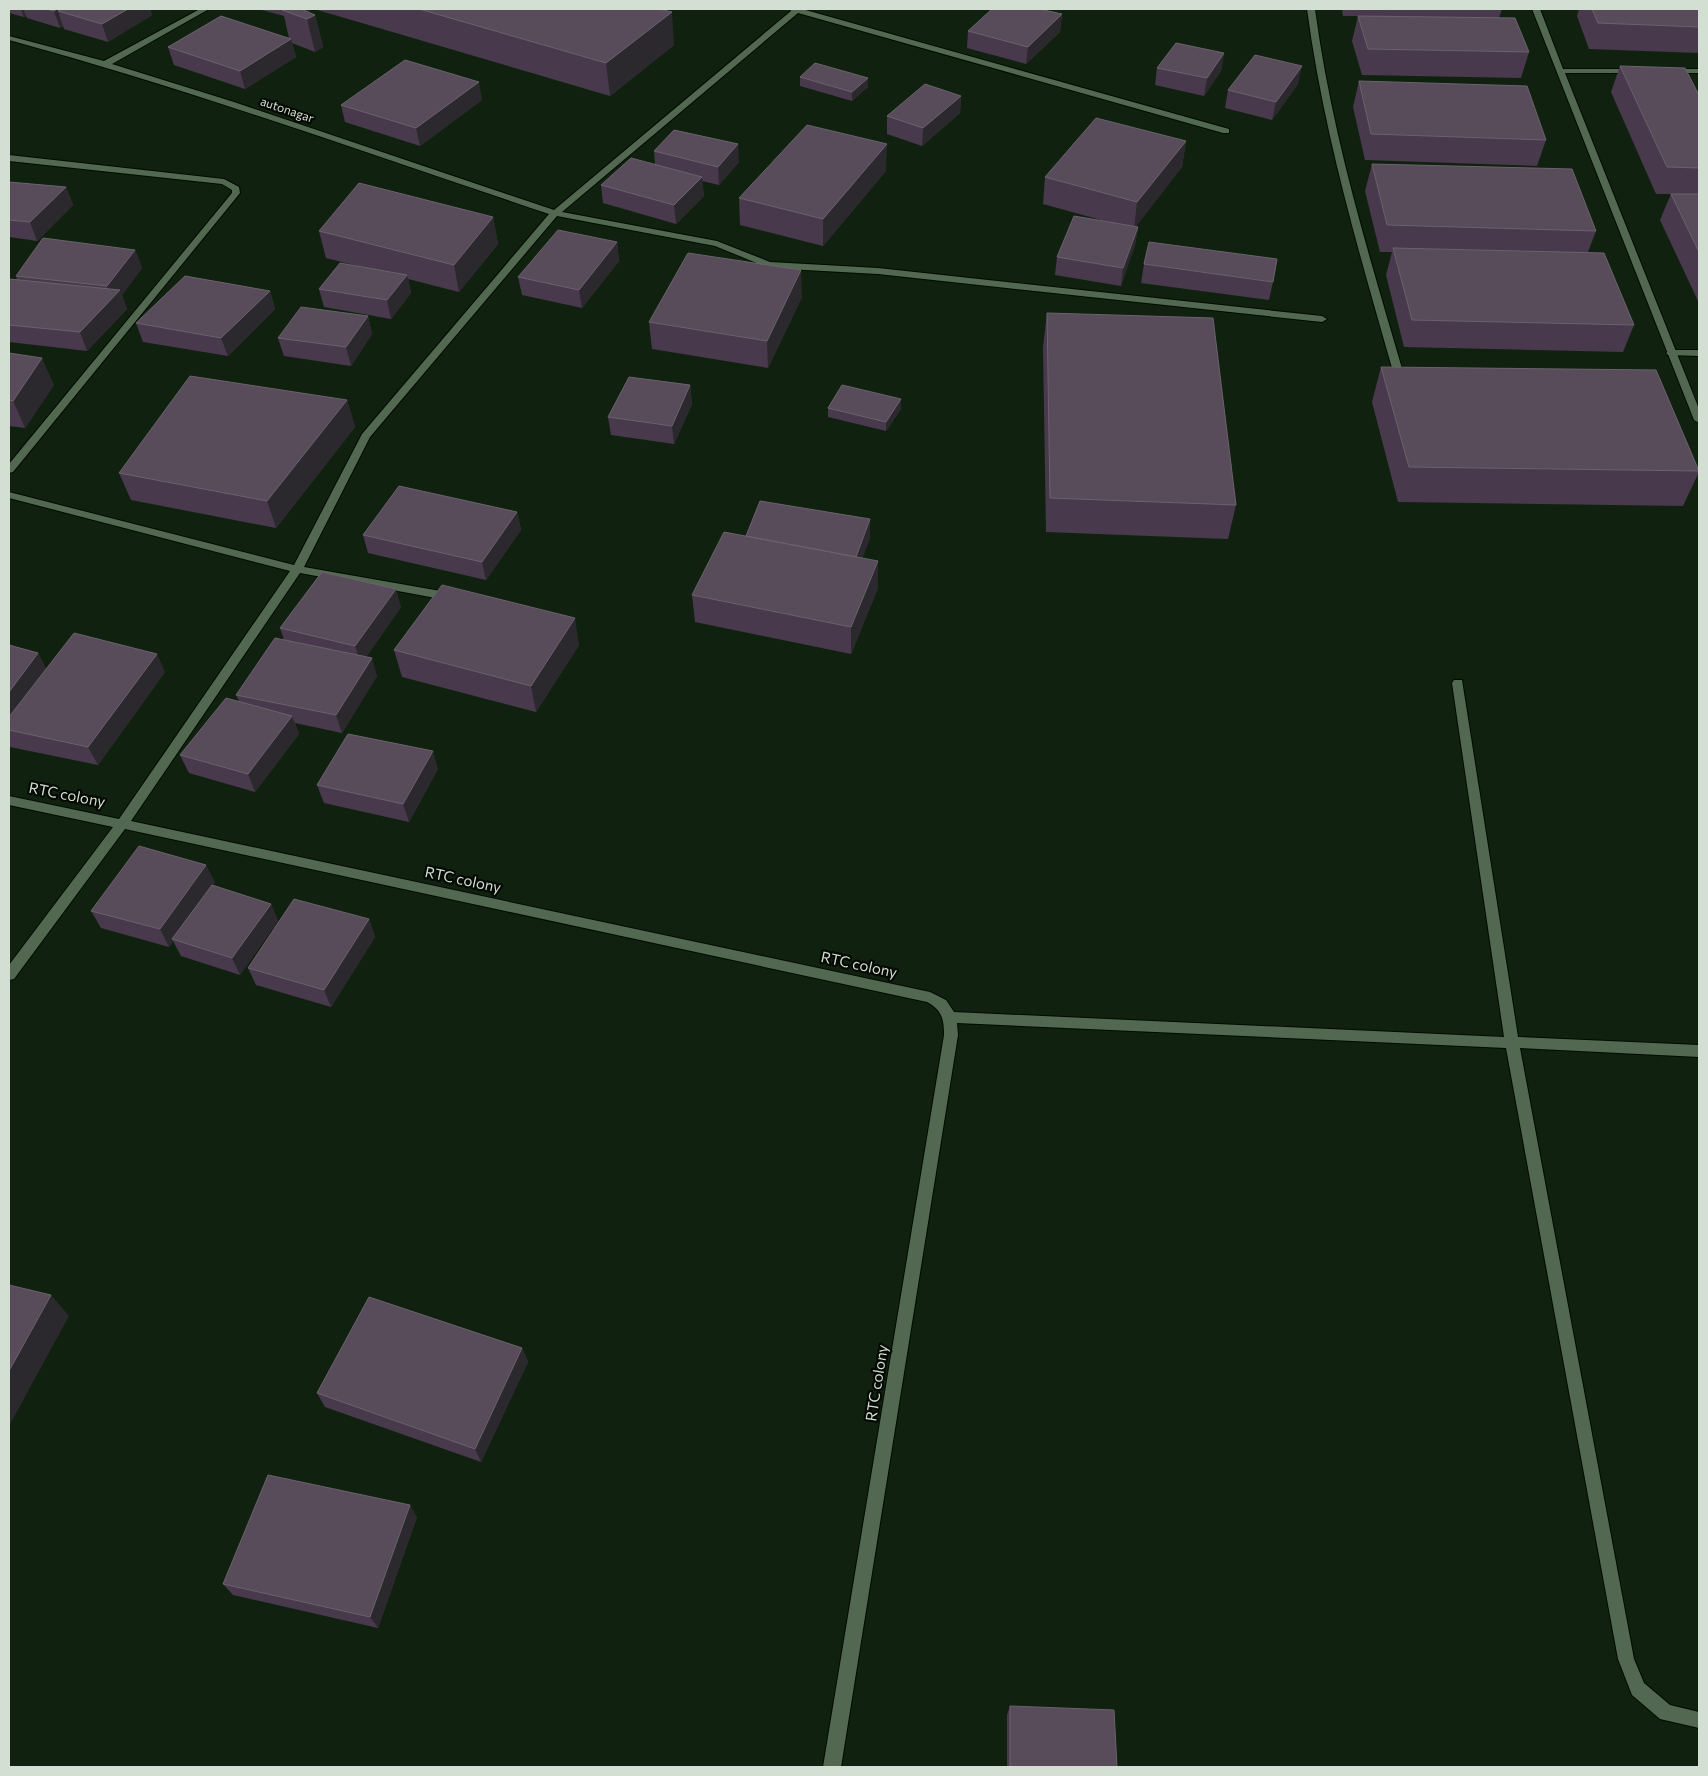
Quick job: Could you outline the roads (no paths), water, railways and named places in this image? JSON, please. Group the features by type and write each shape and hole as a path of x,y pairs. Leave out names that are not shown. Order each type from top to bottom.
{"street":[{"path":"105,64 205,9"},
{"path":"9,975 123,823 297,569 366,436 555,213 796,9 1226,131"},
{"path":"1311,9 1314,38 1338,166 1404,389"},
{"path":"1536,9 1699,420"},
{"name":"autonagar","path":"9,38 105,64 230,104 555,213 716,244 769,265 878,272 1322,320"},
{"path":"1560,71 1640,71"},
{"path":"1660,71 1699,71"},
{"path":"9,158 224,182 236,188 233,198 9,470"},
{"path":"1671,353 1699,353"},
{"path":"9,494 297,569 460,599"},
{"path":"1458,683 1512,1042 1626,1658 1638,1689 1666,1713 1699,1720"},
{"name":"RTC colony","path":"9,800 930,997 943,1003 951,1017 951,1035 832,1767"},
{"path":"951,1017 1699,1051"}]}
